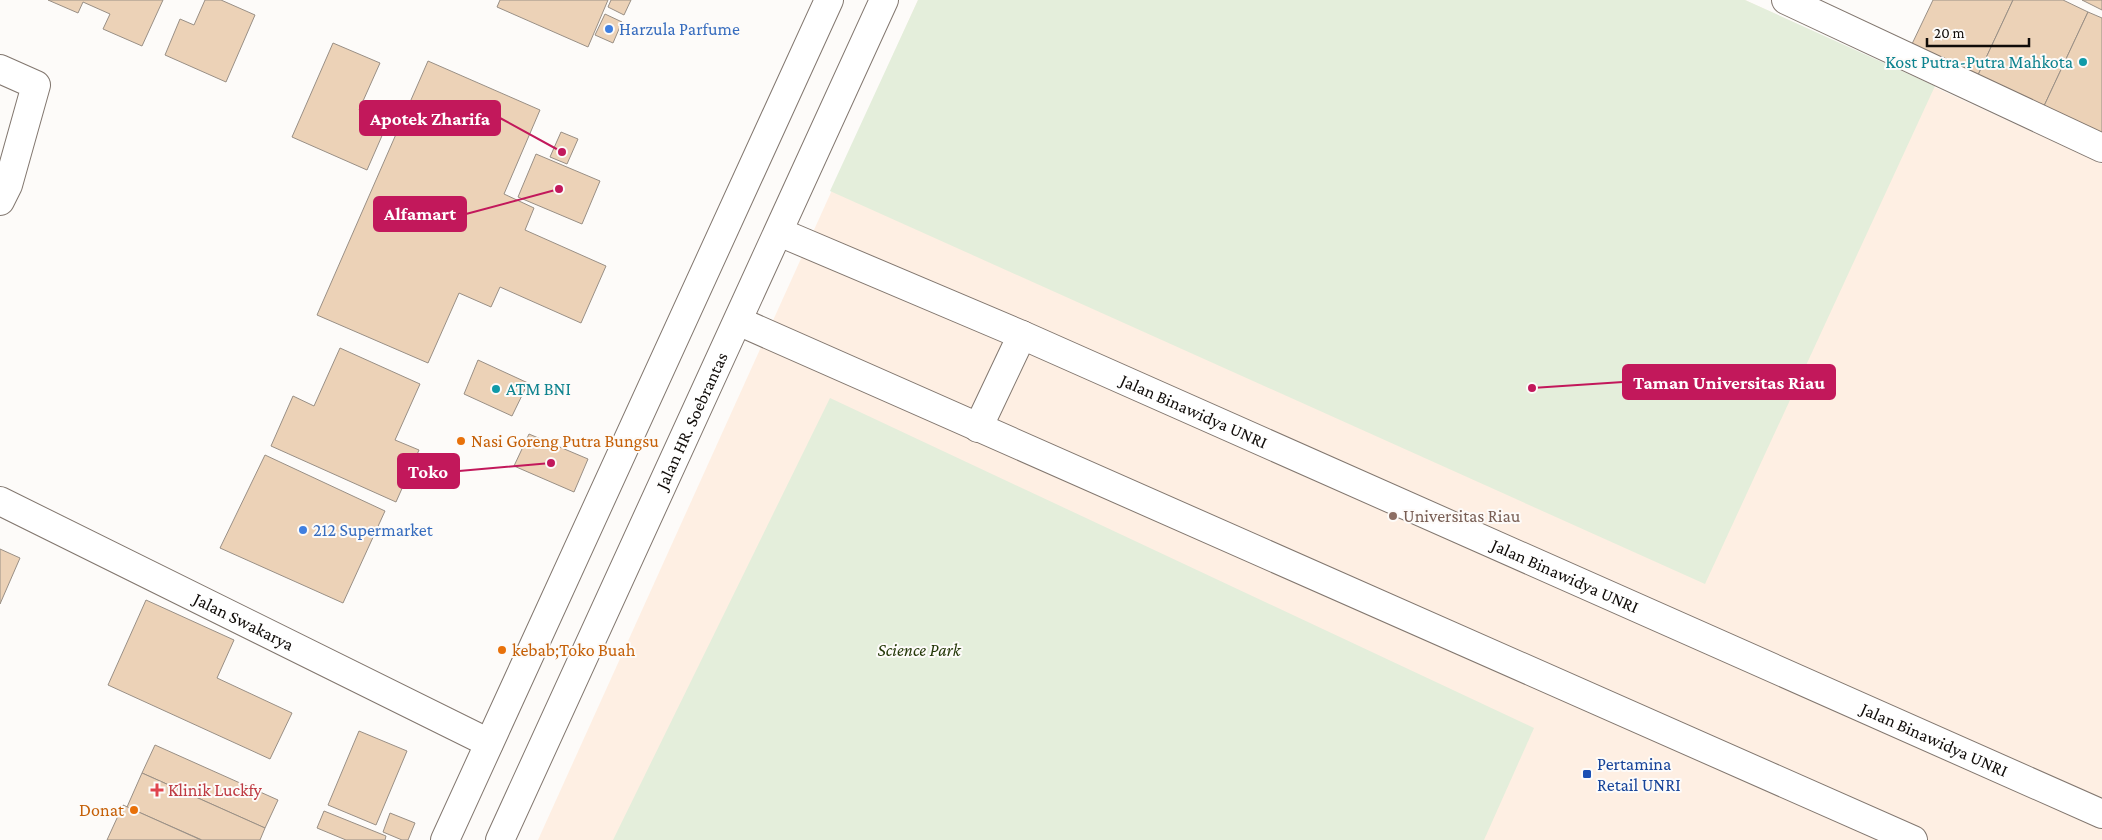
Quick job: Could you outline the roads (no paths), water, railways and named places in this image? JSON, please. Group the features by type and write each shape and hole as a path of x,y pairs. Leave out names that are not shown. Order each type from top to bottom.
{"main road":[{"path":"445,840 828,0"},
{"name":"Jalan HR. Soebrantas","path":"500,840 884,0"},
{"path":"1786,0 2102,148"},
{"path":"0,70 36,85 8,184 0,201"},
{"name":"Jalan Binawidya UNRI","path":"779,232 1022,335 2102,814"},
{"path":"738,321 1913,840"},
{"path":"978,428 1022,335"},
{"name":"Jalan Swakarya","path":"0,501 489,743"}],"place":[{"name":"Harzula Parfume","path":"609,29"},
{"name":"Kost Putra-Putra Mahkota","path":"2083,62"},
{"name":"Apotek Zharifa","path":"562,152"},
{"name":"Alfamart","path":"559,189"},
{"name":"Taman Universitas Riau","path":"1532,388"},
{"name":"ATM BNI","path":"496,389"},
{"name":"Nasi Goreng Putra Bungsu","path":"461,441"},
{"name":"Toko","path":"551,463"},
{"name":"Universitas Riau","path":"1393,516"},
{"name":"212 Supermarket","path":"303,530"},
{"name":"kebab;Toko Buah","path":"502,650"},
{"name":"Pertamina Retail UNRI","path":"1587,774"},
{"name":"Klinik Luckfy","path":"157,790"},
{"name":"Donat","path":"134,810"}],"park label":[{"name":"Science Park","path":"919,650"}]}
